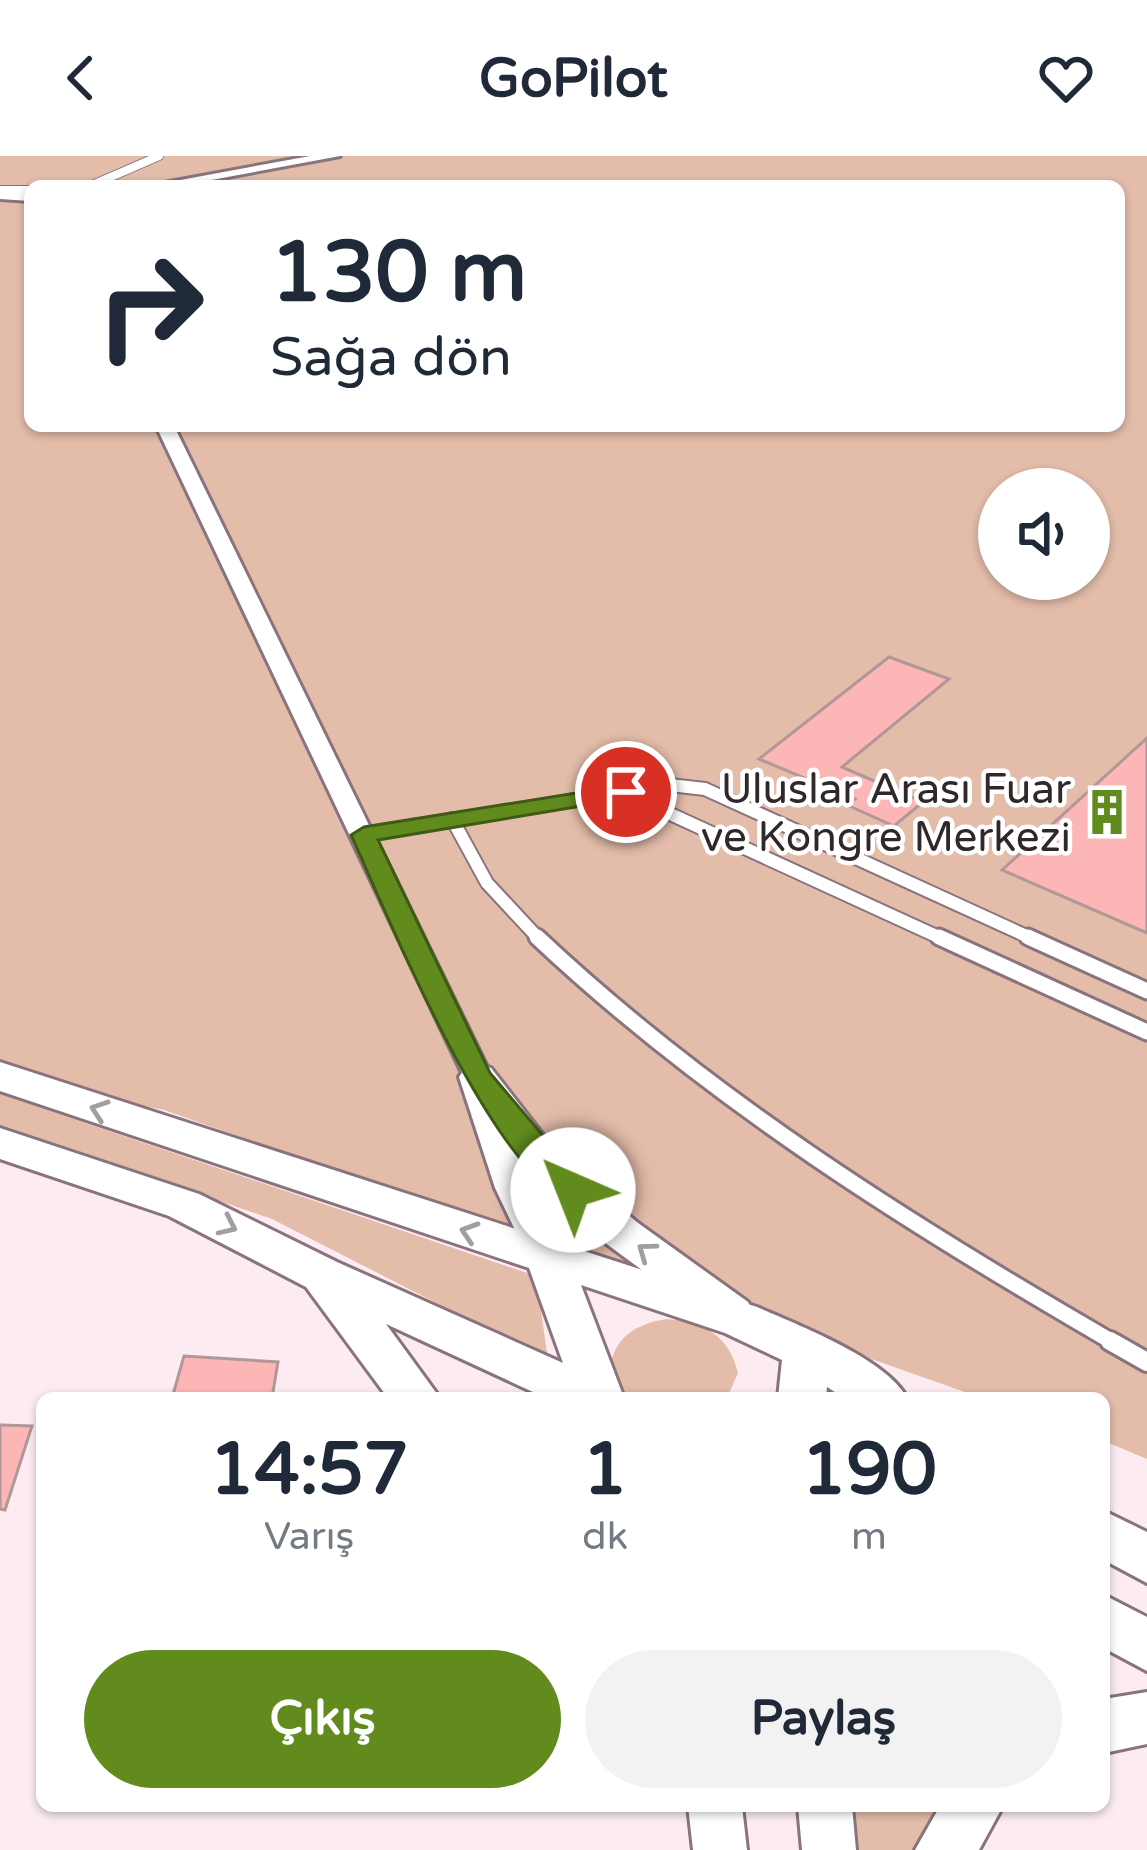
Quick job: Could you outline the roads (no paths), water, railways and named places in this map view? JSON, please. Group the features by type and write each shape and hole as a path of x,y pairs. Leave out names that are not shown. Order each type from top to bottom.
{"main road":[{"path":"0,1076 741,1320 807,1350 874,1392"},
{"path":"0,1143 184,1204 320,1274 583,1392"},
{"path":"548,1257 594,1392"},
{"path":"320,1274 411,1392"},
{"path":"803,1392 807,1350"},
{"path":"1110,1538 1147,1560"},
{"path":"1110,1623 1147,1646"},
{"path":"1110,1725 1147,1718"},
{"path":"945,1850 970,1812"}],"street":[{"path":"190,180 333,156"},
{"path":"168,432 478,1078 515,1188 548,1257"},
{"path":"478,1078 548,1168 622,1234 741,1320"},
{"path":"716,1812 719,1850"},
{"path":"826,1812 829,1850"}],"lane":[{"path":"104,180 159,156"},
{"path":"364,835 670,785 705,789 1147,991"},
{"path":"666,812 1147,1032"},
{"path":"452,819 487,883 562,957 737,1105 803,1154 972,1261 1147,1362"}],"place":[{"name":"Uluslar Arası Fuar ve Kongre Merkezi","path":"1107,812"}]}
